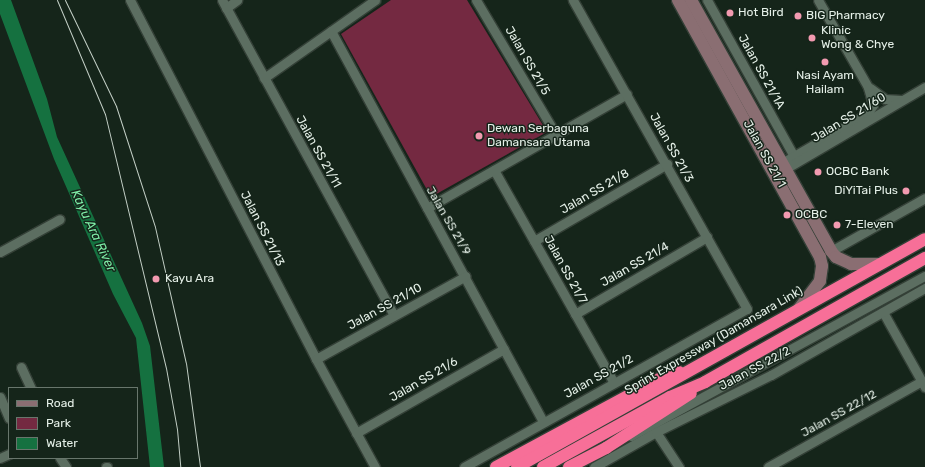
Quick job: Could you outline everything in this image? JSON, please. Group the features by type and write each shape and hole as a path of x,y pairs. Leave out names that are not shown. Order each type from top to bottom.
{"highway":[{"name":"Sprint Expressway (Damansara Link)","path":"543,467 668,391 696,366 925,239"},
{"name":"Sprint Expressway (Damansara Link)","path":"518,467 668,391 705,382 924,259"},
{"path":"496,467 661,378 696,366"},
{"path":"569,467 606,448 675,405 705,382"}],"street":[{"name":"Jalan SS 21/13","path":"130,0 316,359 375,467"},
{"path":"224,4 237,0"},
{"path":"264,78 375,0"},
{"name":"Jalan SS 21/5","path":"476,0 556,135"},
{"name":"Jalan SS 21/3","path":"573,0 667,164 746,308"},
{"name":"Jalan SS 21/1","path":"678,0 820,257 822,266 820,281 799,309"},
{"name":"Jalan SS 21/1","path":"691,0 831,251 836,257 851,264 878,264"},
{"name":"Jalan SS 21/1A","path":"707,0 794,156"},
{"path":"818,0 868,87 885,99 902,100"},
{"name":"Jalan SS 21/11","path":"224,4 394,315"},
{"name":"Jalan SS 21/9","path":"331,31 427,208 466,276 543,422"},
{"name":"Jalan SS 21/60","path":"784,166 794,156 867,114 873,105 868,87"},
{"name":"Jalan SS 21/60","path":"784,166 884,113 902,100 925,87"},
{"path":"427,208 627,94"},
{"name":"Jalan SS 21/8","path":"534,241 667,164"},
{"name":"Jalan SS 21/7","path":"494,170 614,383"},
{"path":"831,251 925,198"},
{"path":"0,252 60,219"},
{"name":"Jalan SS 21/4","path":"575,314 707,237"},
{"name":"Jalan SS 21/10","path":"316,359 466,276"},
{"path":"606,448 649,429 925,276"},
{"name":"Jalan SS 22/2","path":"594,467 656,432 771,375 925,288"},
{"name":"Jalan SS 21/2","path":"464,467 746,308"},
{"path":"883,312 923,384"},
{"name":"Jalan SS 21/6","path":"356,433 504,348"},
{"path":"21,367 31,387"},
{"name":"Jalan SS 22/12","path":"774,466 923,384"},
{"path":"0,397 8,416"},
{"path":"656,432 679,467"}],"green space":[{"path":"391,0 467,0 547,132 431,197 341,34"}],"water":[{"name":"Kayu Ara River","path":"0,0 11,0 47,99 57,137 142,323 150,346 164,467 150,467 136,338 113,294 54,159 0,14"}],"tram line":[{"path":"57,0 105,114 166,368 177,429 180,467"},
{"path":"65,0 116,106 155,227 186,363 200,467"}],"place":[{"name":"Hot Bird","path":"730,13"},
{"name":"BIG Pharmacy","path":"798,16"},
{"name":"Klinic Wong & Chye","path":"812,38"},
{"name":"Nasi Ayam Hailam","path":"825,62"},
{"name":"Dewan Serbaguna Damansara Utama","path":"479,136"},
{"name":"OCBC Bank","path":"818,172"},
{"name":"DiYiTai Plus","path":"906,191"},
{"name":"OCBC","path":"787,215"},
{"name":"7-Eleven","path":"837,225"},
{"name":"Kayu Ara","path":"156,279"}]}
